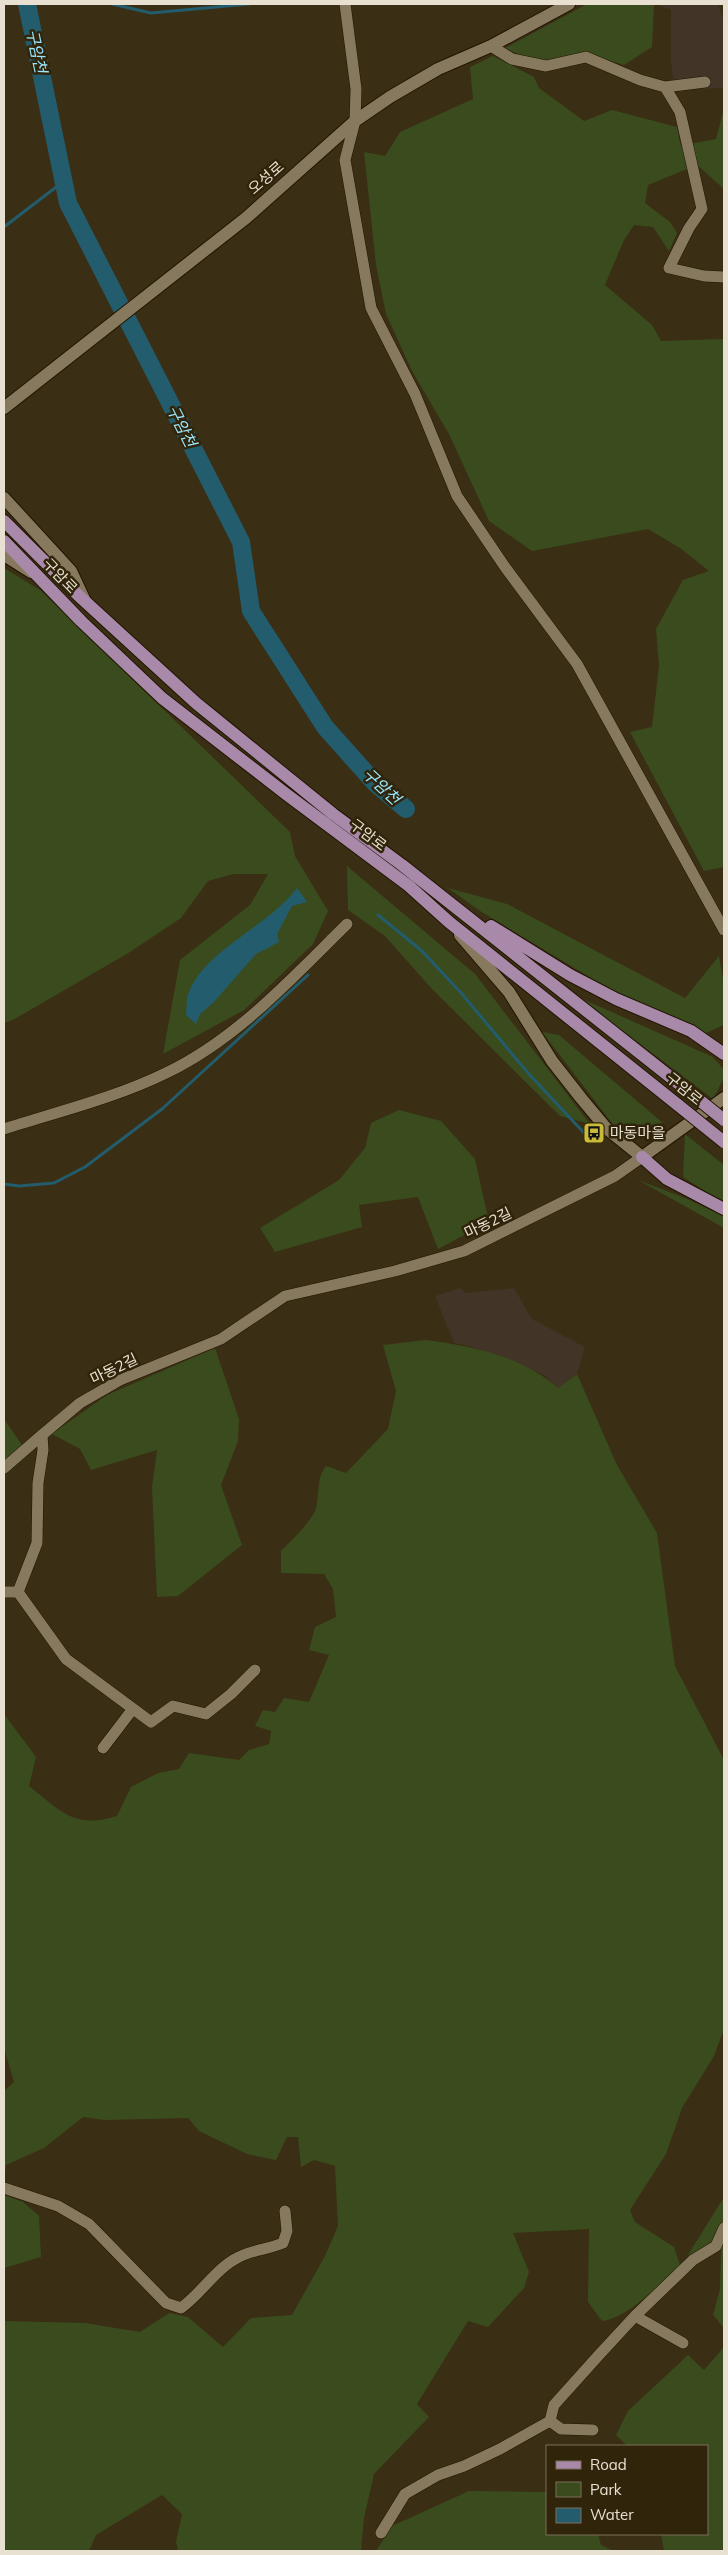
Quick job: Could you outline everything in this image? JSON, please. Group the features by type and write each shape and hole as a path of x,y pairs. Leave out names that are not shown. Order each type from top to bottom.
{"main road":[{"name":"오성로","path":"4,408 246,218 355,121 390,97 438,69 491,46 569,4"},
{"path":"4,498 72,571 86,603"},
{"name":"구암로","path":"4,521 86,603 196,703 333,814 402,865 724,1120"},
{"name":"구암로","path":"4,541 81,621 162,698 409,886 449,922 724,1142"},
{"path":"4,555 36,575"},
{"path":"402,865 514,941 570,975 616,999 691,1031 724,1054"},
{"path":"449,922 508,992 552,1061 606,1128 667,1179 724,1209"},
{"path":"642,1157 724,1098"}],"street":[{"path":"345,5 356,89 355,121 345,160 371,308 415,394 457,496 505,567 577,664 724,930"},
{"path":"491,46 512,59 546,66 586,57 640,80 666,87 705,82"},
{"path":"666,87 680,112 702,209 689,228 669,268 704,276 724,277"},
{"path":"4,1129 166,1074 201,1054 266,1004 347,924"},
{"name":"마동2길","path":"4,1468 80,1403 112,1385 221,1339 285,1296 348,1283 464,1251 615,1176 642,1157"},
{"path":"18,1592 36,1543 38,1483 43,1450 42,1435"},
{"path":"4,1592 18,1592"},
{"path":"18,1592 66,1658 132,1710 151,1722 172,1706 206,1714 231,1694 255,1670"},
{"path":"103,1748 132,1710"},
{"path":"4,2188 58,2206 89,2224 166,2303 181,2308 196,2297 220,2271 239,2257 283,2243 287,2231 285,2211"},
{"path":"381,2533 405,2494 438,2475 482,2457 550,2420 554,2405 635,2316 693,2260 716,2246 724,2228"},
{"path":"635,2316 683,2342"},
{"path":"550,2420 561,2429 593,2430"}],"shaded area":[{"path":"657,4 718,4 724,22 724,88 674,90 671,60 671,10"},
{"path":"461,1288 465,1293 514,1288 532,1319 585,1347 577,1374 558,1388 544,1375 506,1358 454,1343 435,1296"}],"green space":[{"path":"587,4 654,4 652,47 624,65 583,52 546,61 522,56 505,48"},
{"path":"493,56 534,77 539,88 584,121 612,110 677,127 680,143 692,167 648,185 645,203 670,222 677,233 669,251 653,227 634,225 624,240 605,285 652,325 661,341 724,339 724,867 704,871 630,732 652,727 659,666 656,629 683,580 709,571 680,548 648,529 532,551 489,521 449,434 412,371 386,314 376,265 364,152 385,156 400,132 473,99 470,67"},
{"path":"724,108 724,189 698,166 690,144 716,139"},
{"path":"4,568 40,590 290,832 295,856 328,911 313,944 244,1010 163,1054 180,960 250,905 268,874 233,874 208,881 181,918 130,952 13,1020 4,1023"},
{"path":"347,866 475,974 590,1124 560,1116 432,989 385,936 348,910"},
{"path":"448,888 507,904 685,998 719,956 724,985 724,1025 706,1033 611,990 480,911"},
{"path":"578,997 713,1057 724,1070 724,1078 713,1099"},
{"path":"542,1032 559,1035 663,1123 618,1131"},
{"path":"399,1110 441,1121 475,1159 489,1222 438,1249 418,1197 359,1205 362,1227 275,1252 260,1228 339,1180 365,1148 371,1123"},
{"path":"685,1134 724,1165 724,1203 683,1177"},
{"path":"638,1180 685,1198 724,1216 724,1228"},
{"path":"426,1340 478,1349 513,1360 544,1377 558,1388 577,1374 617,1465 657,1533 675,1666 724,1760 724,2029 714,2056 682,2108 666,2154 630,2210 635,2222 674,2247 680,2265 633,2307 623,2314 602,2321 588,2302 589,2229 513,2233 529,2272 524,2288 488,2327 468,2321 417,2404 429,2417 374,2474 364,2518 361,2551 178,2551 176,2542 182,2514 162,2495 96,2535 89,2551 4,2551 4,2321 85,2323 140,2332 169,2313 188,2317 223,2347 251,2318 292,2315 325,2256 338,2226 335,2166 314,2160 301,2167 298,2137 287,2137 276,2160 247,2154 199,2131 188,2118 104,2120 83,2117 44,2148 6,2165 4,2181 4,2091 14,2082 4,2048 4,1714 36,1757 29,1786 69,1816 79,1819 102,1820 117,1816 131,1787 158,1773 179,1769 189,1753 239,1760 249,1750 269,1744 271,1731 255,1726 263,1710 275,1712 284,1698 309,1702 329,1655 309,1650 315,1627 336,1617 333,1589 324,1574 281,1573 281,1551 311,1519 316,1508 319,1481 326,1466 346,1473 388,1429 396,1391 383,1345"},
{"path":"215,1348 239,1419 238,1441 221,1485 242,1545 178,1596 157,1597 152,1487 157,1450 91,1470 80,1449 52,1434 107,1395"},
{"path":"4,1419 22,1445 4,1465"},
{"path":"4,2195 23,2202 39,2216 41,2257 4,2268"},
{"path":"724,2197 724,2328 713,2315 720,2289 721,2248 688,2255"},
{"path":"724,2347 724,2551 664,2551 661,2535 708,2535 708,2445 626,2445 616,2435 628,2411 688,2355 704,2370"},
{"path":"469,2491 546,2492 546,2535 598,2535 601,2545 614,2551 376,2551 392,2526"}],"water":[{"path":"297,888 307,902 292,906 277,934 279,942 256,954 213,1003 200,1014 196,1024 186,1015 188,994 197,977 223,950 271,914"}],"waterway":[{"name":"구암천","path":"27,4 68,203 241,542 251,611 325,727 375,783 406,809"},
{"path":"112,4 151,13 249,4"},
{"path":"4,227 64,181"},
{"path":"378,915 422,951 462,994 528,1073 586,1135"},
{"path":"4,1184 19,1186 54,1183 85,1167 162,1109 308,975"}],"place":[{"name":"마동마을","path":"594,1133"}]}
